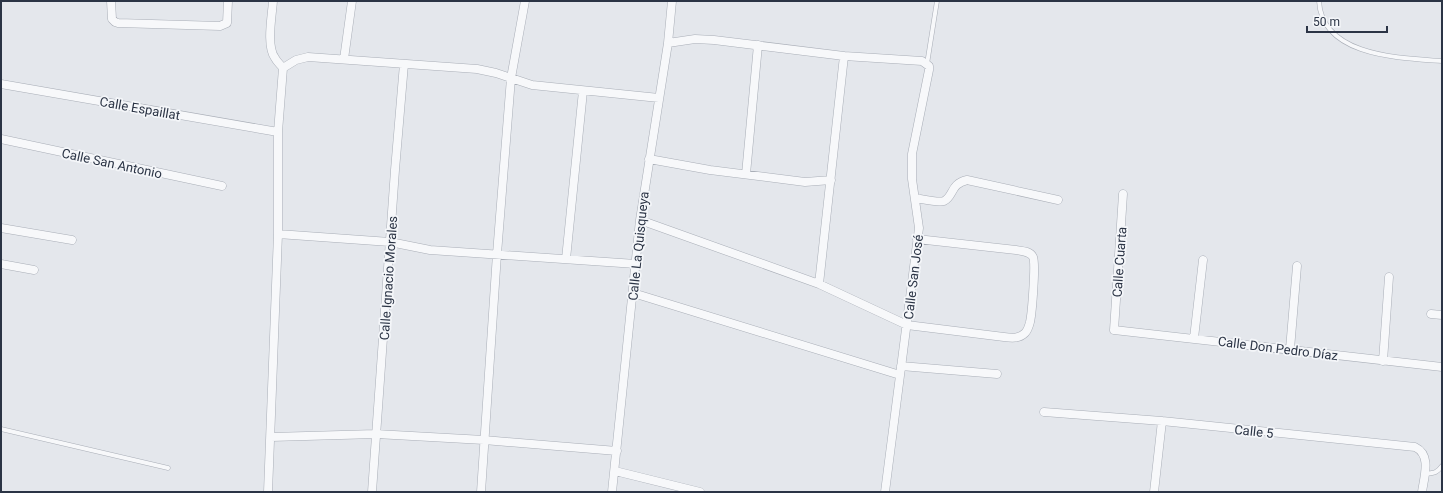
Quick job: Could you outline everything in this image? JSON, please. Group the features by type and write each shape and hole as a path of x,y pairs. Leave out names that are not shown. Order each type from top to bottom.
{"street":[{"path":"111,1 112,19 118,24 220,26 227,23 228,1"},
{"path":"268,492 278,234 278,132 283,68 271,50 270,34 273,1"},
{"path":"344,59 352,1"},
{"path":"481,492 497,254 511,78 525,1"},
{"name":"Calle La Quisqueya","path":"612,492 640,220 668,43 672,1"},
{"path":"668,43 695,39 844,56 922,61 927,64"},
{"path":"746,174 758,45"},
{"path":"819,284 844,56"},
{"path":"283,68 296,60 308,57 477,69 496,73 532,85 659,98"},
{"name":"Calle Ignacio Morales","path":"372,492 404,64"},
{"name":"Calle San José","path":"884,492 919,228 912,179 912,154 929,70 927,64"},
{"name":"Calle Espaillat","path":"1,84 278,132"},
{"path":"566,259 583,91"},
{"name":"Calle San Antonio","path":"1,139 222,186"},
{"path":"649,159 710,170 805,182 831,180"},
{"path":"915,198 939,202 944,201 948,198 955,186 960,181 966,180 1058,200"},
{"name":"Calle Cuarta","path":"1114,330 1123,194"},
{"path":"640,220 819,284 907,326 1014,338 1025,333 1030,322 1034,269 1033,257 1030,254 1016,250 917,239"},
{"path":"1,228 72,240"},
{"path":"278,234 390,242 430,250 636,264"},
{"path":"1194,338 1203,260"},
{"path":"1,264 34,270"},
{"path":"1290,349 1297,266"},
{"path":"1383,361 1389,277"},
{"path":"633,293 900,375"},
{"path":"1431,314 1442,315"},
{"name":"Calle Don Pedro Díaz","path":"1114,330 1442,367"},
{"path":"901,366 997,374"},
{"name":"Calle 5","path":"1044,412 1162,421 1415,447 1423,453 1426,464 1422,492"},
{"path":"1154,492 1162,421"},
{"path":"271,437 376,434 484,440 617,451"},
{"path":"615,471 700,492"}],"lane":[{"path":"927,64 937,1"},
{"path":"1319,1 1322,17 1328,28 1340,38 1354,46 1367,52 1383,56 1442,61"},
{"path":"1,430 168,468"},
{"path":"1424,474 1438,472 1442,466"}]}
